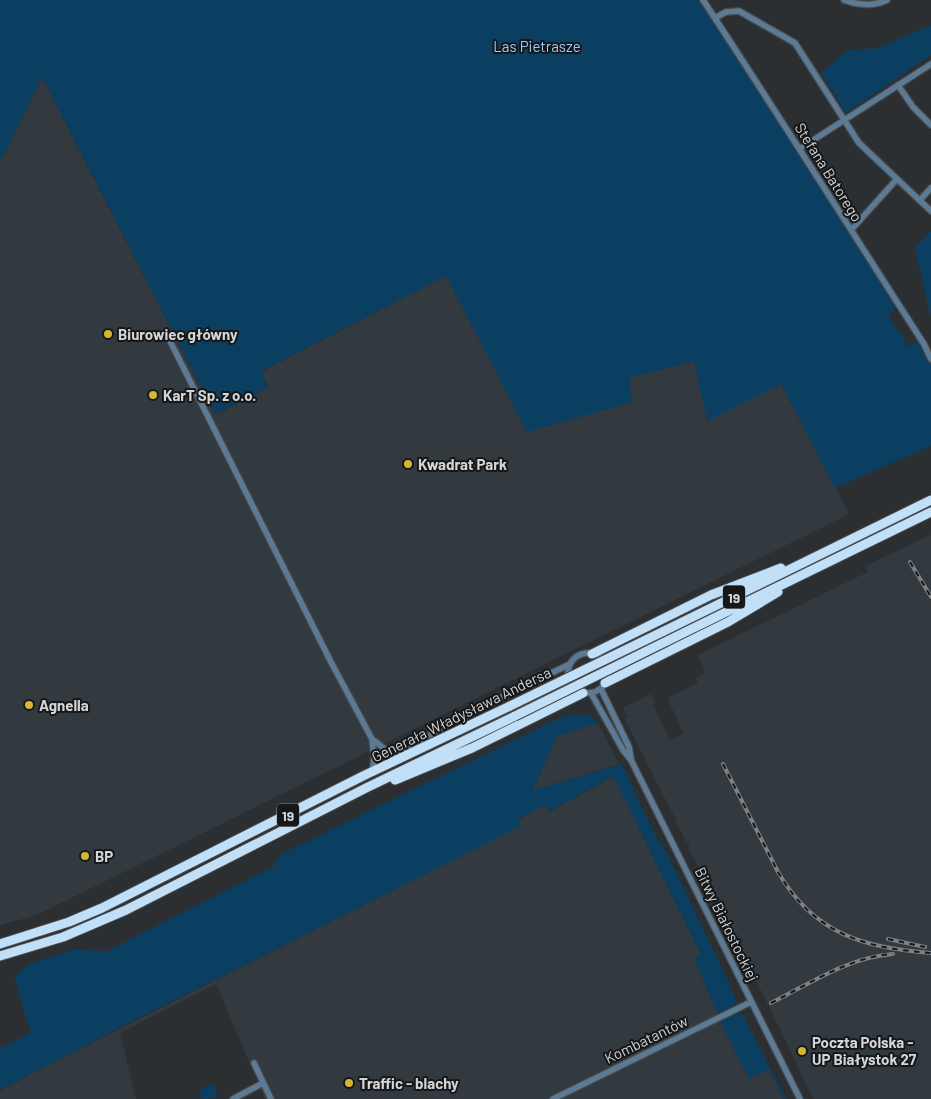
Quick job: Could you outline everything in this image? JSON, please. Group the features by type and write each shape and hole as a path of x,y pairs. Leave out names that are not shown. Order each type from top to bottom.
{"highway":[{"name":"Generała Władysława Andersa","path":"0,956 63,937 126,910 366,788 667,641 931,500"},
{"name":"Generała Władysława Andersa","path":"0,944 69,922 102,908 363,776 662,632 931,512"},
{"path":"592,654 722,590 786,566 807,566"},
{"path":"603,686 728,622 795,582 807,566"},
{"path":"366,788 383,784 450,758 587,693"},
{"path":"363,776 373,768 395,757"}],"street":[{"name":"Stefana Batorego","path":"703,0 800,148 924,344 931,359"},
{"path":"844,0 868,5 886,0"},
{"path":"715,18 726,12 738,11 795,43 865,151 931,211"},
{"path":"800,148 931,64"},
{"path":"898,85 917,112 931,126"},
{"path":"851,230 897,179"},
{"path":"920,200 931,188"},
{"path":"166,333 372,739 373,768"},
{"path":"372,739 395,757 449,723 570,664 580,655 592,654 605,663 608,673 603,686 587,693 575,689 569,682 570,664"},
{"name":"Bitwy Białostockiej","path":"603,686 629,747 631,760"},
{"name":"Bitwy Białostockiej","path":"587,693 631,760 800,1099"},
{"name":"Kombatantów","path":"553,1099 751,1002"},
{"path":"254,1064 271,1099"},
{"path":"233,1099 263,1083"}],"shaded area":[{"path":"42,77 215,415 269,387 261,372 447,275 473,328 631,402 628,378 695,361 781,384 849,514 37,915 0,925 0,159 5,153"},
{"path":"931,535 931,1099 813,1099 769,1006 723,916 714,892 710,891 689,849 690,844 686,842 676,822 678,820 674,816 625,720 628,716 623,708 651,694 655,703 653,704 670,740 684,733 667,698 698,683 696,678 706,673 698,655 868,572 865,566"},
{"path":"598,723 619,764 532,791 557,736"},
{"path":"614,776 701,955 695,959 725,1031 749,1078 769,1069 783,1099 265,1099 216,984 120,1033 136,1099 0,1099 0,1091 42,1068 520,826 518,820 545,805 549,812"}],"green space":[{"name":"Las Pietrasze","path":"0,0 703,0 900,306 888,315 909,347 921,340 931,360 931,446 835,488 781,384 707,421 694,361 629,378 632,402 527,432 446,276 261,371 268,387 215,414 42,77 5,153 0,159"},
{"path":"931,25 931,55 846,113 821,73 848,50 878,48"},
{"path":"931,231 931,318 915,248"},
{"path":"588,714 598,723 557,736 532,791 621,764 629,777 657,839 663,846 672,864 728,981 737,1002 731,1006 737,1015 742,1013 786,1099 783,1099 769,1069 749,1079 725,1031 694,958 701,954 613,776 548,812 545,805 518,819 521,826 119,1028 0,1090 0,1048 31,1033 14,977 31,963 72,950 107,951 273,867 281,854 564,716"},
{"path":"212,1084 218,1097 205,1099 199,1097 202,1088"}],"railway":[{"path":"910,562 931,597"},
{"path":"723,764 778,872 792,893 808,910 825,924 863,942 907,951 931,953"},
{"path":"888,939 925,947"},
{"path":"771,1003 845,966 861,960 893,954"}],"place":[{"name":"Biurowiec główny","path":"108,334"},
{"name":"KarT Sp. z o.o.","path":"153,395"},
{"name":"Kwadrat Park","path":"408,464"},
{"name":"Agnella","path":"29,705"},
{"name":"BP","path":"85,856"},
{"name":"Poczta Polska - UP Białystok 27","path":"802,1051"},
{"name":"Traffic - blachy","path":"349,1083"}]}
